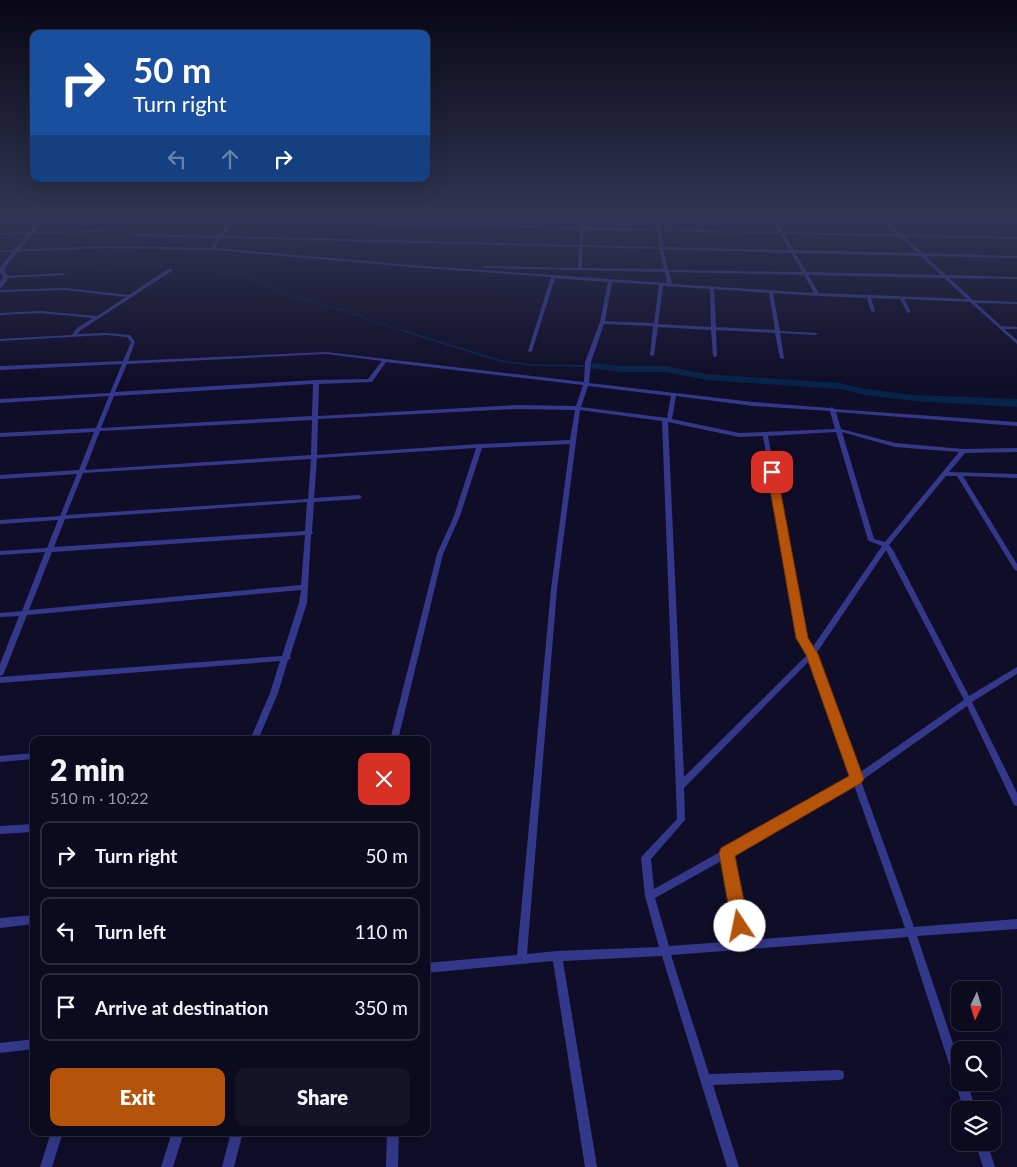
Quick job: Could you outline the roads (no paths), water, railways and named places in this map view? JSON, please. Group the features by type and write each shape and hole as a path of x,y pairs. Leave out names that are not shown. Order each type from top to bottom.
{"street":[{"path":"73,336 79,329 168,271"},
{"path":"481,271 818,295 1017,304"},
{"path":"666,271 670,285"},
{"path":"734,271 1017,278"},
{"path":"941,271 1017,343"},
{"path":"0,286 3,272 63,274"},
{"path":"806,273 818,295"},
{"path":"530,351 553,277"},
{"path":"522,959 554,589 573,442 578,408 586,385 588,362 602,322 610,281"},
{"path":"652,355 660,284"},
{"path":"712,288 715,356"},
{"path":"0,292 65,289 130,296"},
{"path":"771,292 782,358"},
{"path":"869,297 873,311"},
{"path":"902,299 909,312"},
{"path":"0,314 40,312 97,317"},
{"path":"602,322 816,334"},
{"path":"1000,327 1017,328"},
{"path":"0,340 106,334 128,336 133,342 0,673"},
{"path":"0,368 326,353 673,396 1017,424"},
{"path":"0,401 316,382 370,381 386,360"},
{"path":"256,736 287,658 303,603 312,502 316,382"},
{"path":"673,396 667,420 681,820 646,858 650,896 665,951 733,1167"},
{"path":"0,435 517,407 578,408 667,420 739,435 839,430 895,445 963,451 1017,450"},
{"path":"832,409 871,540 886,545 890,550 968,701 1017,802"},
{"path":"765,434 802,638 812,654 911,932 951,1054"},
{"path":"0,477 480,446 573,442"},
{"path":"395,736 440,554 457,516 480,446"},
{"path":"680,786 812,654 886,545 963,451"},
{"path":"945,474 1017,476"},
{"path":"959,475 1017,569"},
{"path":"0,522 312,502 359,497"},
{"path":"0,553 310,533"},
{"path":"0,615 303,587"},
{"path":"0,680 287,658"},
{"path":"650,896 856,779 968,701 1017,670"},
{"path":"0,759 30,756"},
{"path":"0,830 30,828"},
{"path":"726,853 744,945"},
{"path":"0,923 30,920"},
{"path":"430,968 557,956 665,951 1017,924"},
{"path":"557,956 591,1167"},
{"path":"0,1048 30,1044"},
{"path":"705,1080 839,1075"},
{"path":"46,1167 56,1136"},
{"path":"167,1167 177,1136"},
{"path":"228,1167 236,1136"},
{"path":"392,1167 393,1136"},
{"path":"984,1151 989,1167"}],"waterway":[{"path":"0,273 5,271"},
{"path":"214,271 247,275 250,279 288,295 362,316 408,333"},
{"path":"404,331 501,361 530,365 583,366"},
{"path":"593,366 620,369 666,369 706,377 840,386 865,392 914,398 1017,403"}]}
